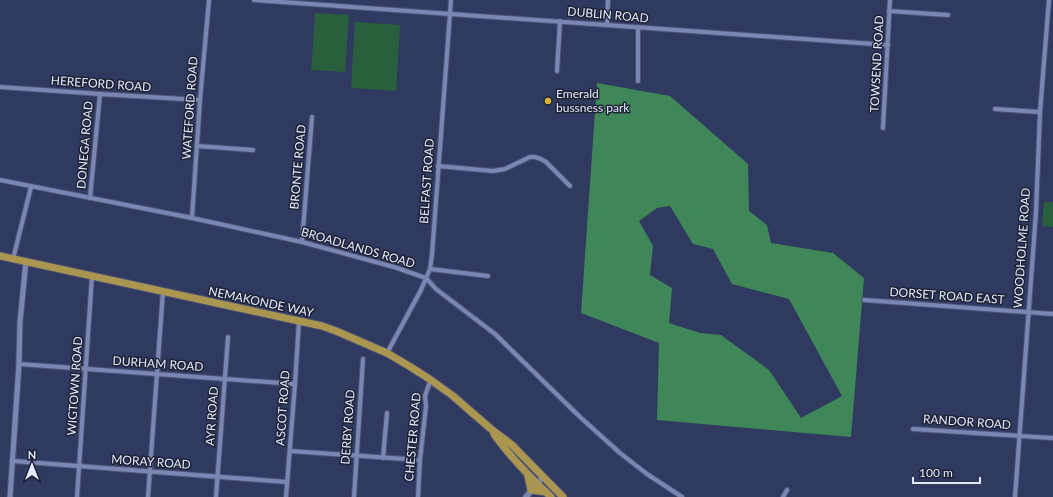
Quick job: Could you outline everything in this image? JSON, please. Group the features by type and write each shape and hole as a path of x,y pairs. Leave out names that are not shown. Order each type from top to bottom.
{"highway":[{"name":"NEMAKONDE WAY","path":"0,256 299,320 336,331 387,353 410,366 453,396 511,444 563,497"},
{"name":"NEMAKONDE WAY","path":"491,429 503,446 549,495"},
{"path":"528,474 531,490 549,495"}],"main road":[{"path":"526,497 543,477"}],"street":[{"name":"WATEFORD ROAD","path":"192,218 209,0"},
{"name":"DUBLIN ROAD","path":"254,0 888,45"},
{"name":"BELFAST ROAD","path":"387,353 421,290 430,269 451,0"},
{"path":"607,25 608,0"},
{"name":"TOWSEND ROAD","path":"884,128 890,0"},
{"name":"WOODHOLME ROAD","path":"1015,497 1036,212 1040,112 1049,0"},
{"path":"890,11 948,15"},
{"path":"557,71 560,21"},
{"path":"638,28 638,81"},
{"name":"HEREFORD ROAD","path":"0,87 200,100"},
{"name":"DONEGA ROAD","path":"90,198 100,94"},
{"path":"995,109 1040,112"},
{"name":"BRONTE ROAD","path":"302,242 312,117"},
{"path":"197,146 253,150"},
{"path":"438,166 493,171 505,169 530,157 535,157 546,162 570,186"},
{"name":"BROADLANDS ROAD","path":"0,180 192,218 302,242 394,267 426,278 436,289 495,334 620,454 682,497"},
{"path":"13,259 31,186"},
{"path":"10,497 19,364 20,322 26,261"},
{"path":"430,269 488,276"},
{"name":"WIGTOWN ROAD","path":"77,497 92,276"},
{"path":"148,497 163,291"},
{"name":"DORSET ROAD EAST","path":"864,300 1053,314"},
{"name":"ASCOT ROAD","path":"286,497 299,320"},
{"name":"AYR ROAD","path":"216,497 228,337"},
{"name":"DERBY ROAD","path":"354,497 363,359"},
{"name":"DURHAM ROAD","path":"19,364 295,384"},
{"name":"CHESTER ROAD","path":"418,497 420,460 426,406 425,396 431,380"},
{"path":"384,458 387,413"},
{"name":"RANDOR ROAD","path":"913,429 1052,438"},
{"path":"290,451 420,460"},
{"name":"MORAY ROAD","path":"13,461 287,482"},
{"path":"783,497 787,490"}],"green space":[{"path":"315,13 349,15 345,72 311,70"},
{"path":"355,22 400,25 396,91 351,88"},
{"path":"597,83 670,96 748,164 749,211 767,225 771,243 833,253 864,278 851,437 657,420 659,343 581,313","holes":["670,206 693,244 713,249 732,284 789,299 842,396 801,418 769,370 721,335 700,333 669,323 672,288 650,275 653,246 639,221 657,208"]},
{"path":"1044,202 1053,202 1053,227 1042,226"}],"place":[{"name":"Emerald bussness park","path":"548,101"}]}
